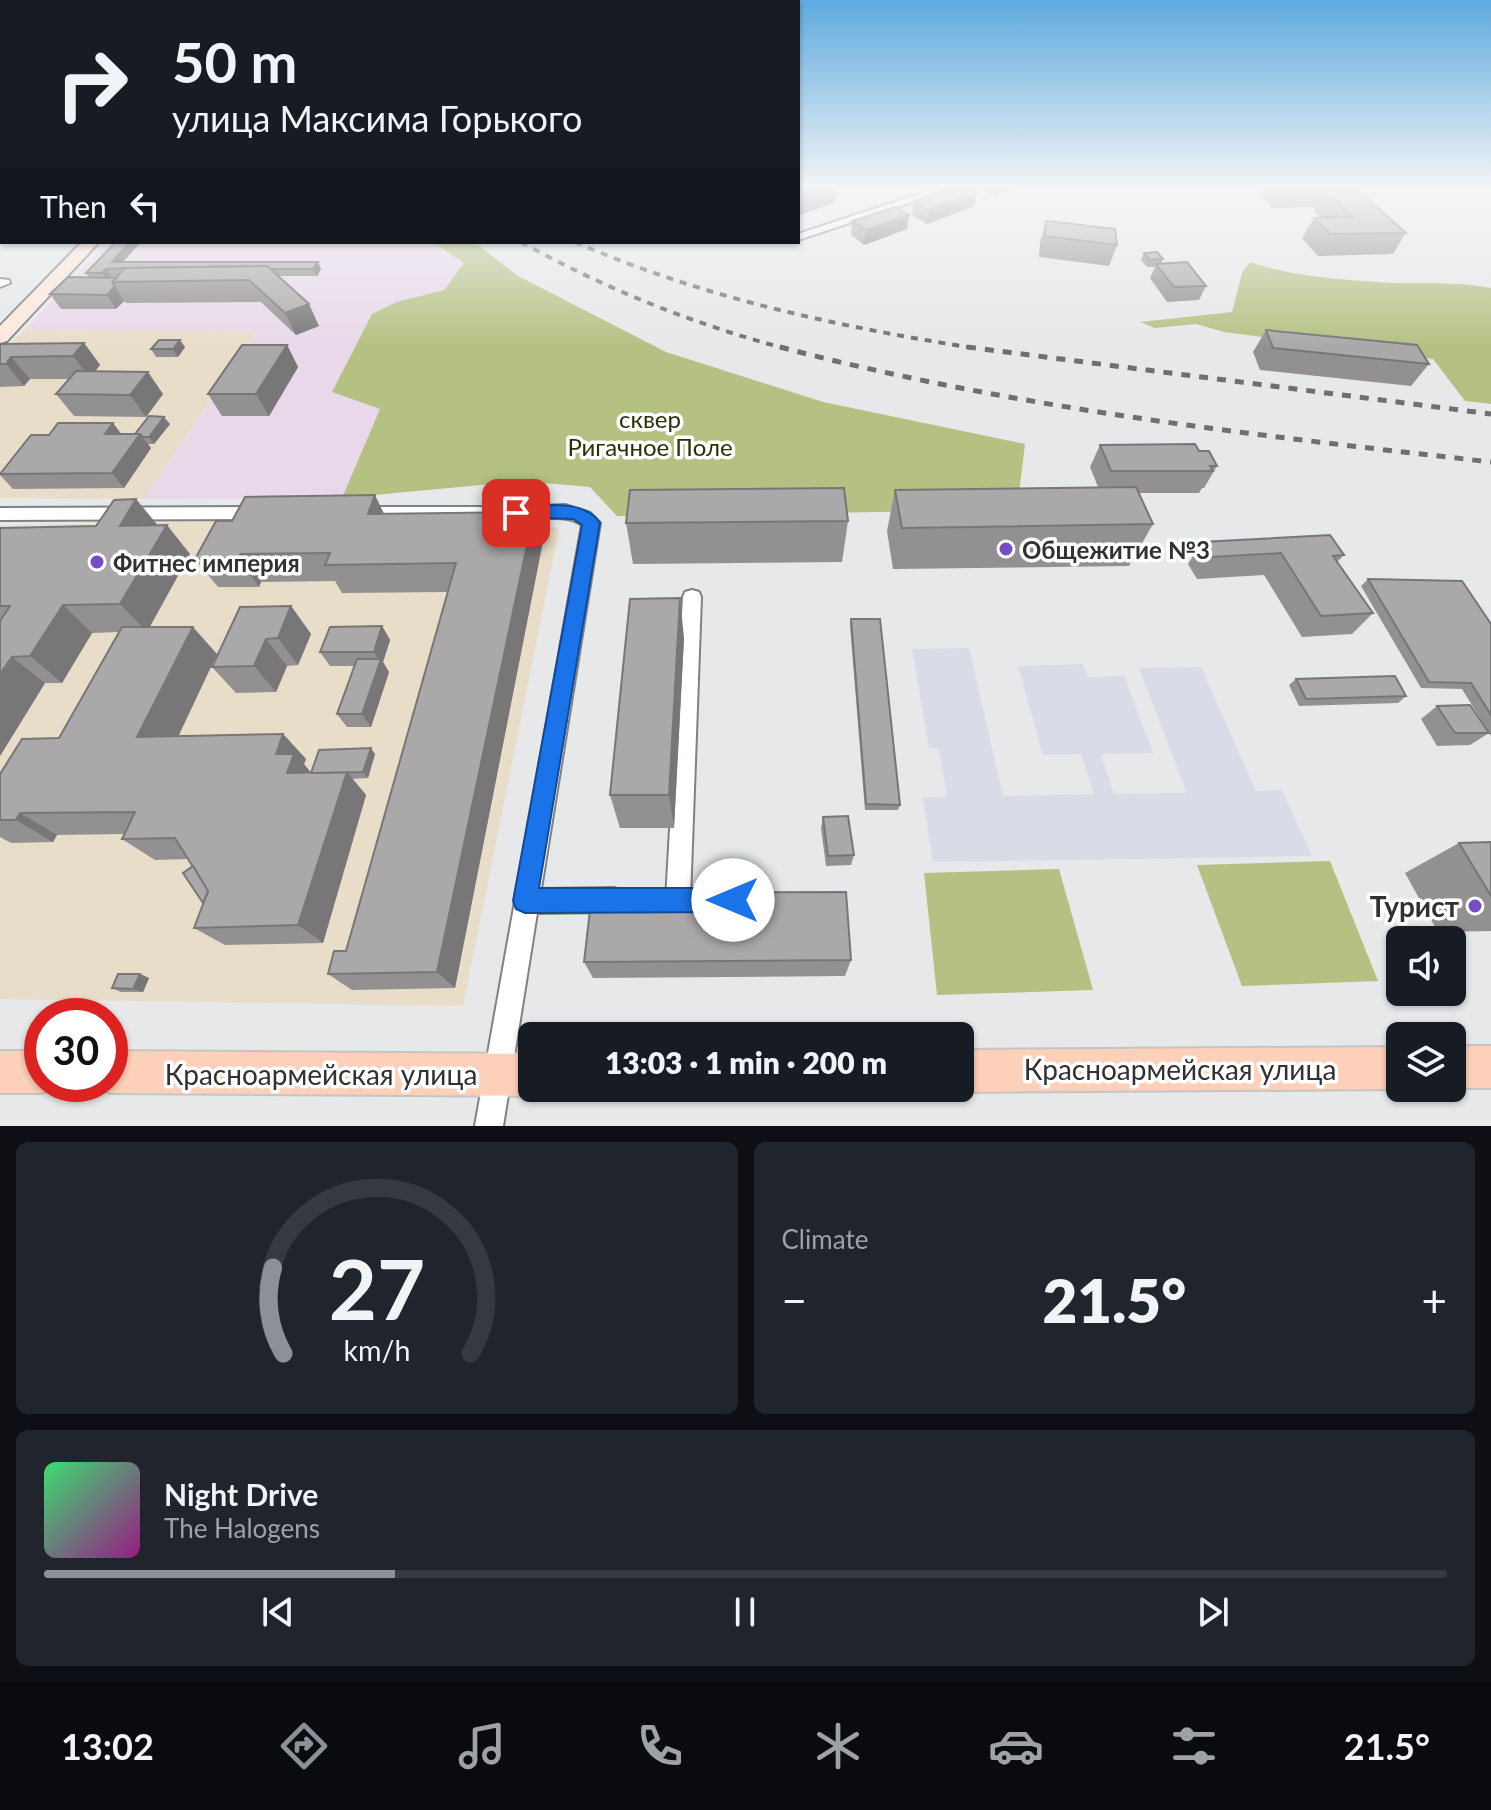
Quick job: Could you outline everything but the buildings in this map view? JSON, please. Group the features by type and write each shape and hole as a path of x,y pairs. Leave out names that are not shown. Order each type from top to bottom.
{"main road":[{"path":"0,337 89,244"},
{"path":"1466,1067 1491,1067"},
{"name":"Красноармейская улица","path":"974,1071 1386,1068"},
{"path":"0,1072 24,1072"},
{"name":"Красноармейская улица","path":"128,1072 514,1075"}],"street":[{"path":"339,513 573,512 585,516 591,523 525,901 514,1075 489,1126"},
{"path":"0,514 279,513"},
{"path":"678,900 692,597"},
{"path":"525,901 708,900"}],"shaded area":[{"path":"107,244 436,244 465,263 444,290 397,302 332,392 380,409 342,498 144,499 257,332 25,329"},
{"path":"25,329 257,331 144,499 0,498 0,353"},
{"path":"230,520 549,525 559,530 463,1006 128,1001 128,998 0,999 0,526"},
{"path":"969,648 1003,796 1094,794 1081,754 1043,755 1018,666 1083,664 1088,677 1124,676 1153,753 1101,754 1114,794 1187,793 1139,668 1201,667 1256,791 1282,790 1312,856 933,862 923,798 947,797 939,749 929,748 912,649"}],"green space":[{"name":"сквер Ригачное Поле","path":"436,244 477,244 518,276 666,352 823,402 1025,444 1017,510 617,516 590,487 522,481 342,498 380,409 332,392 372,314 397,302 444,290 464,263"},
{"path":"1250,262 1338,279 1491,288 1491,404 1465,401 1433,359 1224,332 1196,324 1155,328 1140,322 1232,312 1242,273"},
{"path":"1330,861 1378,981 1242,986 1197,865"},
{"path":"1059,869 1093,990 937,995 924,873"}],"railway":[{"path":"525,244 651,304 782,348"},
{"path":"580,244 674,280 774,309 973,348"},
{"path":"967,347 973,348"},
{"path":"782,348 955,387 1044,403 1222,430 1491,462"},
{"path":"782,348 787,349"},
{"path":"973,348 1491,414"},
{"path":"973,348 980,349"}],"place":[{"name":"Общежитие №3","path":"1006,549"},
{"name":"Фитнес империя","path":"97,562"},
{"name":"Турист","path":"1475,906"}],"route":[{"path":"516,513 573,512 585,516 591,523 525,901 733,900"}]}
